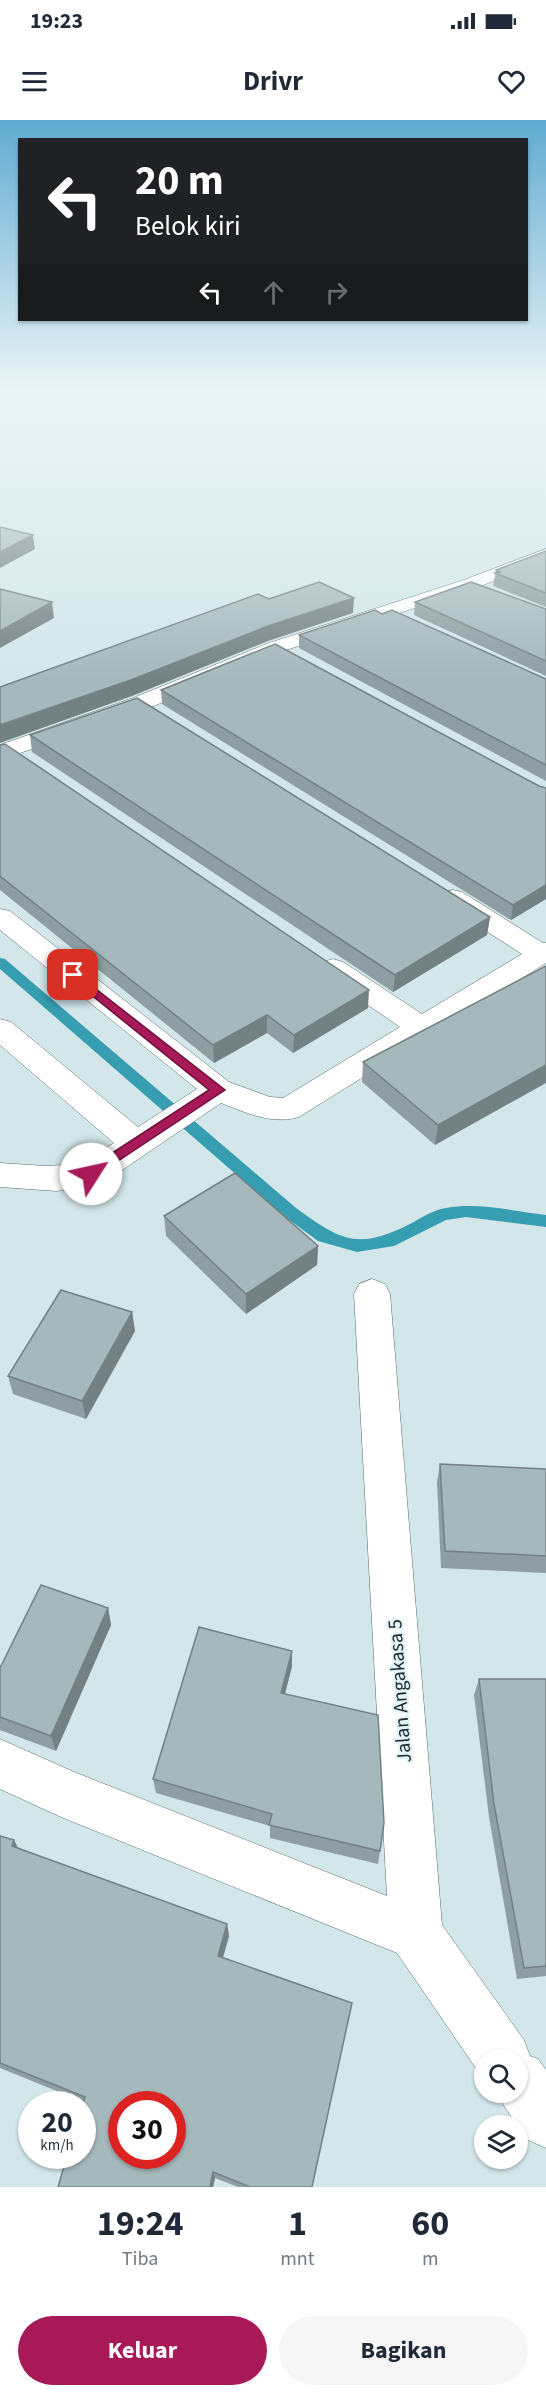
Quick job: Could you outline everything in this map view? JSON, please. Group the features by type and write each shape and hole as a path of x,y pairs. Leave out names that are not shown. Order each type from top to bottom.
{"street":[{"path":"5,751 151,709 276,647 467,585 546,554"},
{"path":"467,585 497,597"},
{"path":"384,611 405,621"},
{"path":"276,647 297,658"},
{"path":"5,751 39,769"},
{"path":"0,917 218,1090 267,1108 288,1109 544,952 431,885"},
{"path":"312,954 421,1027"},
{"path":"0,1029 136,1144"},
{"path":"0,1175 45,1180 91,1174 218,1090"},
{"name":"Jalan Angakasa 5","path":"372,1294 416,1934"},
{"path":"0,1763 61,1792 416,1934 496,2049"},
{"path":"528,2093 546,2119"}],"building":[{"path":"0,527 33,535 0,552"},
{"path":"546,551 546,593 495,573 500,572 496,570"},
{"path":"319,582 354,598 268,626 131,680 0,725 0,687 258,594 269,599"},
{"path":"471,582 546,609 546,661 415,602"},
{"path":"0,589 52,602 0,631"},
{"path":"375,610 382,614 392,610 546,679 546,765 299,635"},
{"path":"275,644 546,788 546,885 513,905 161,690"},
{"path":"137,698 490,917 395,975 30,735"},
{"path":"5,744 369,990 294,1035 267,1015 213,1045 0,876 0,745"},
{"path":"546,966 546,1065 438,1125 363,1062"},
{"path":"235,1173 318,1246 246,1294 164,1216"},
{"path":"61,1290 132,1312 82,1401 8,1376"},
{"path":"440,1464 546,1469 546,1556 445,1551"},
{"path":"41,1585 108,1608 51,1736 0,1717 0,1668"},
{"path":"199,1627 292,1651 281,1693 378,1715 384,1823 380,1851 269,1825 272,1814 153,1779"},
{"path":"479,1679 546,1679 546,1966 524,1968 494,1804"},
{"path":"0,1836 14,1840 12,1846 227,1924 218,1956 352,2003 312,2187 250,2187 213,2172 210,2187 58,2187 63,2169 96,2169 96,2091 70,2091 0,2063"}],"waterway":[{"path":"0,962 290,1212 324,1237 357,1246 388,1242 443,1214 466,1211 546,1221"}],"route":[{"path":"73,975 218,1090 91,1174"}]}
